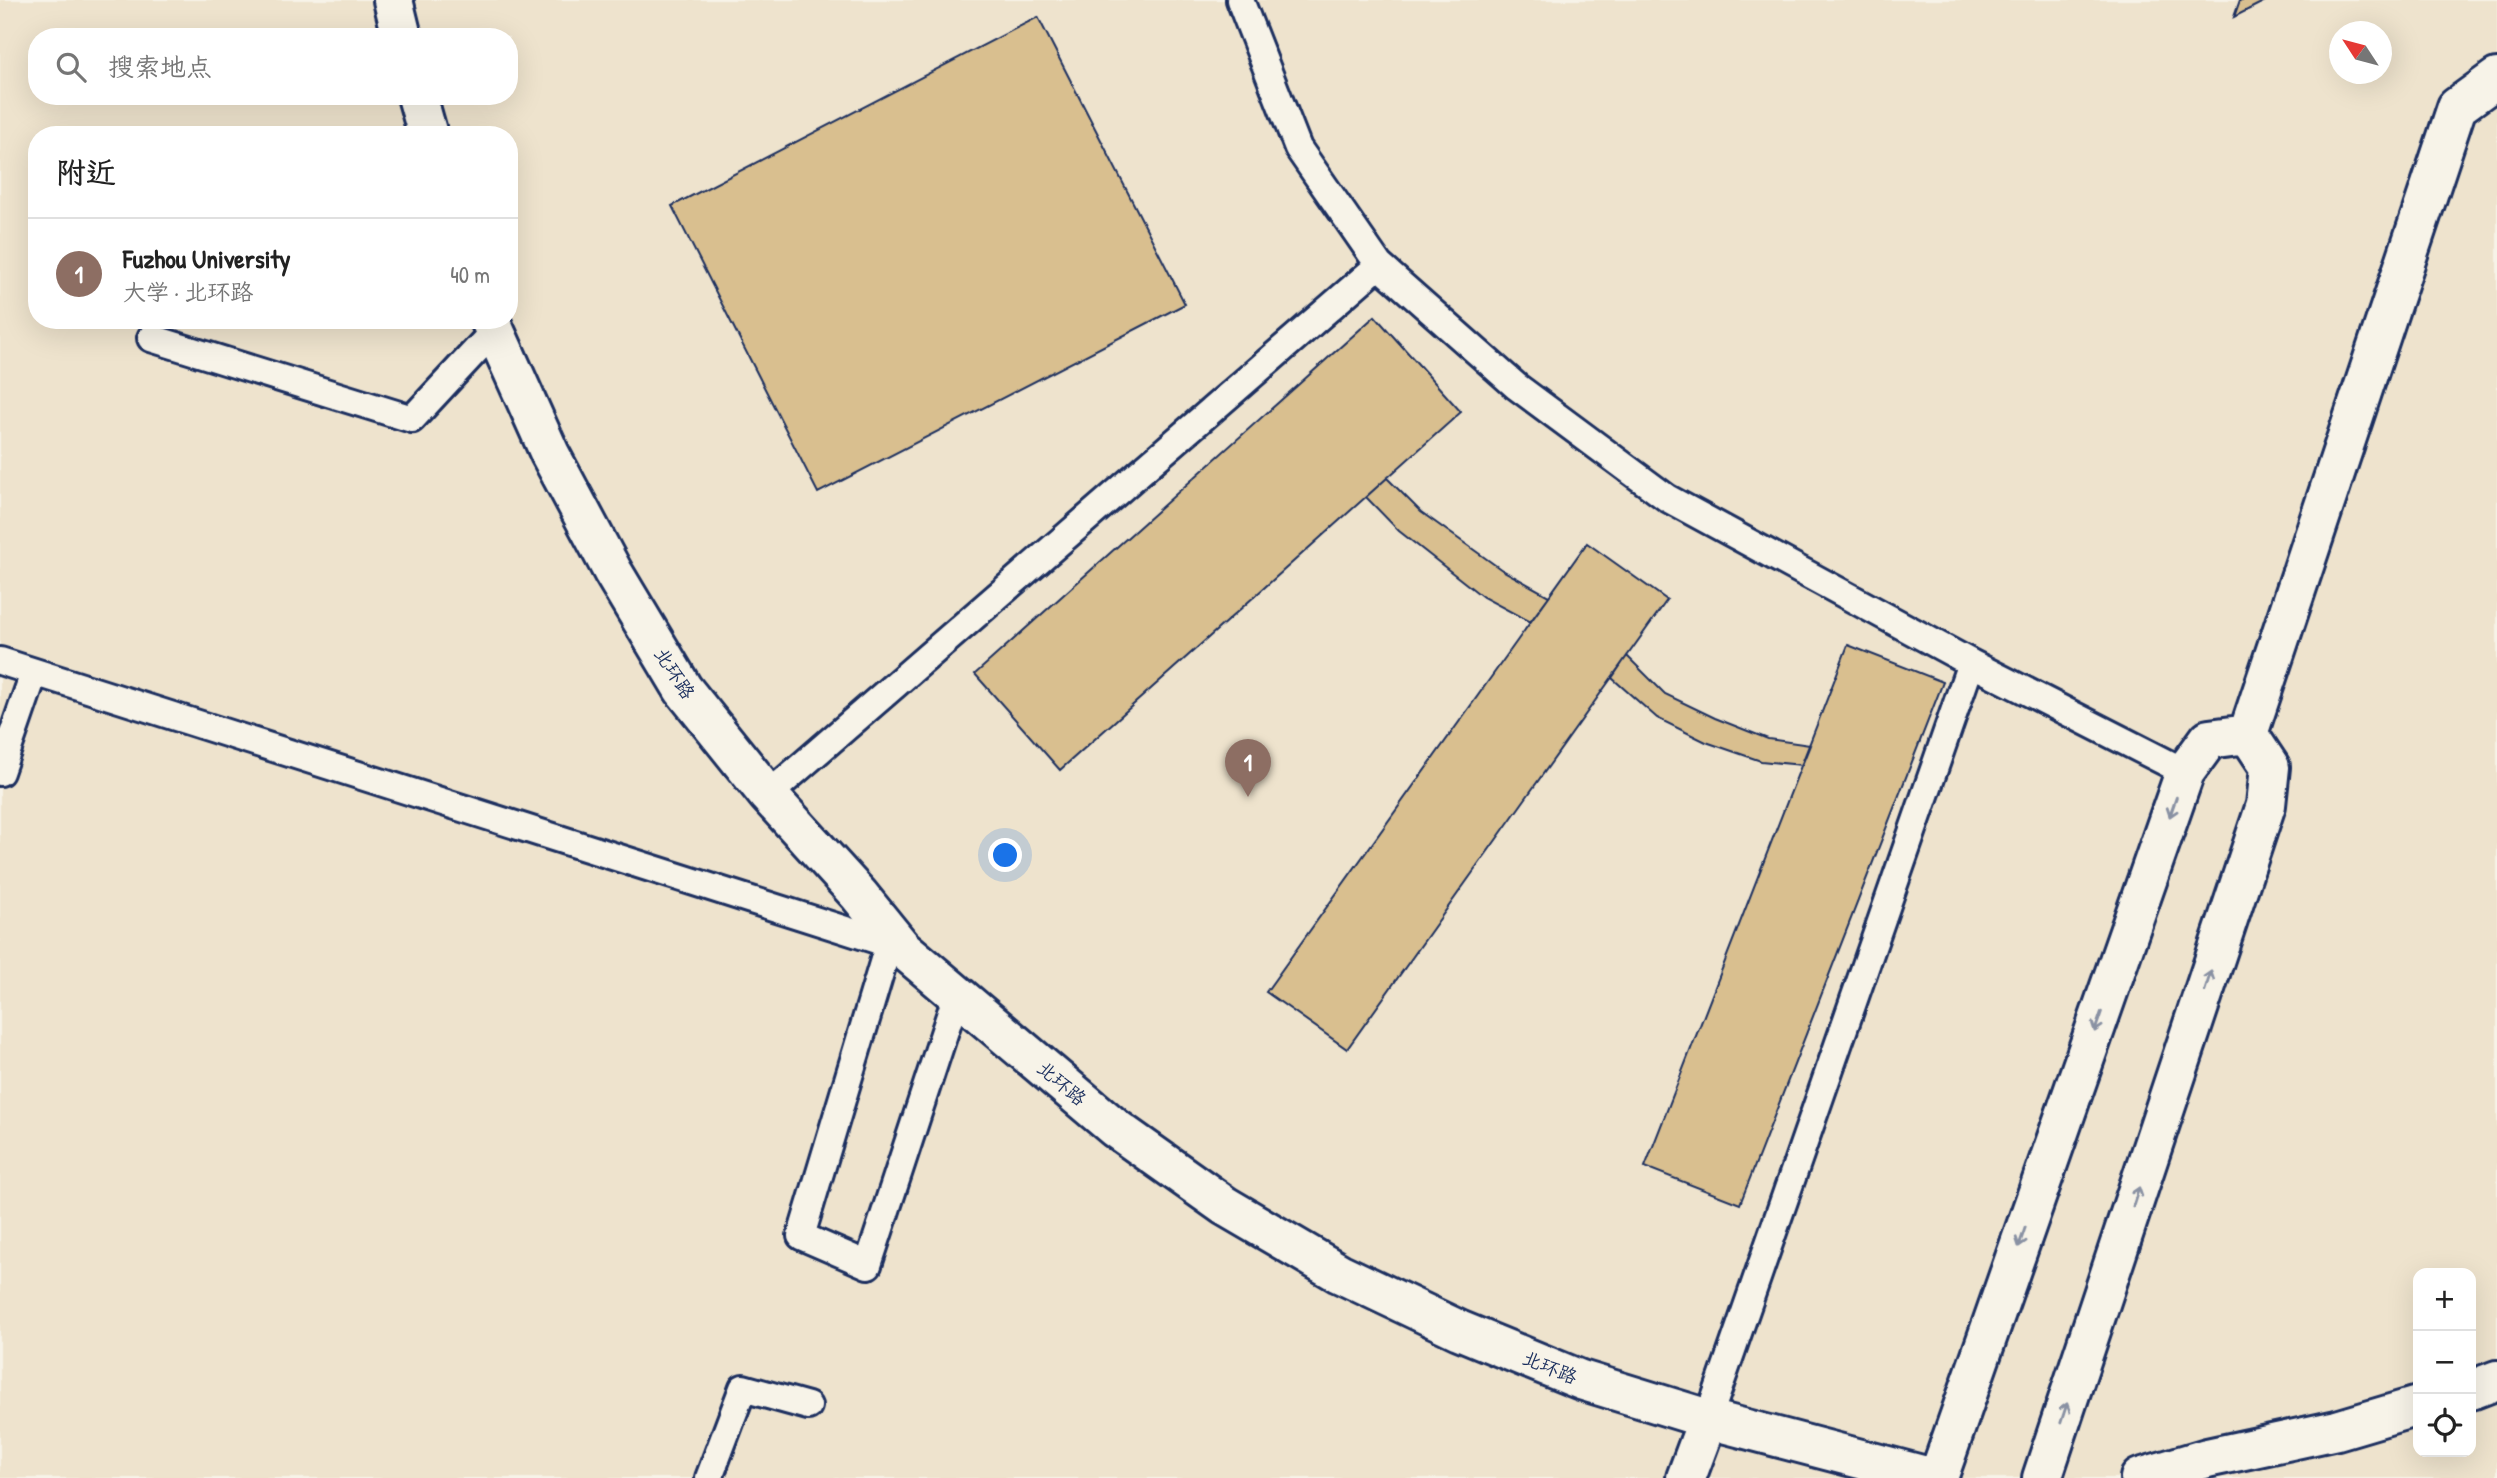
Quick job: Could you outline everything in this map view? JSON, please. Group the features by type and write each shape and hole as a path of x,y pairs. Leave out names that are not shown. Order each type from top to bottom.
{"street":[{"path":"393,0 400,28"},
{"path":"2248,734 2457,107 2497,78"},
{"path":"420,105 425,126"},
{"name":"北环路","path":"493,329 550,454 613,572 683,690 768,795 859,895 896,946 1115,1128 1225,1206 1339,1273 1459,1330 1581,1380 1708,1419 1933,1478"},
{"path":"1938,1478 2185,772 2209,739 2248,734"},
{"path":"2042,1478 2266,805 2270,767 2248,734"},
{"path":"2476,1388 2497,1380"},
{"path":"2140,1478 2207,1458 2337,1430 2413,1407"},
{"path":"1686,1478 1708,1419"}],"lane":[{"path":"1240,0 1298,148 1379,265 1516,386 1667,498 1971,663 2185,772"},
{"path":"768,795 1379,265"},
{"path":"150,338 412,419 489,329"},
{"path":"0,661 896,946 801,1237 868,1265 957,994"},
{"path":"1708,1419 1971,663"},
{"path":"0,772 34,673"},
{"path":"709,1478 743,1388 808,1406"}],"shaded area":[{"path":"0,0 2497,0 2497,1478 0,1478"}],"building":[{"path":"2240,0 2267,0 2234,17"},
{"path":"1038,17 1185,304 818,493 672,206"},
{"path":"1375,316 1461,412 1060,770 975,674"},
{"path":"1387,478 1421,512 1502,570 1549,596 1530,622 1483,597 1399,531 1366,497"},
{"path":"1587,543 1667,600 1347,1049 1266,992"},
{"path":"1848,645 1943,682 1740,1204 1645,1167"},
{"path":"1627,656 1665,694 1768,739 1810,745 1802,765 1761,761 1706,742 1657,718 1612,678"}],"place":[{"name":"Fuzhou University","path":"1248,797"}]}
